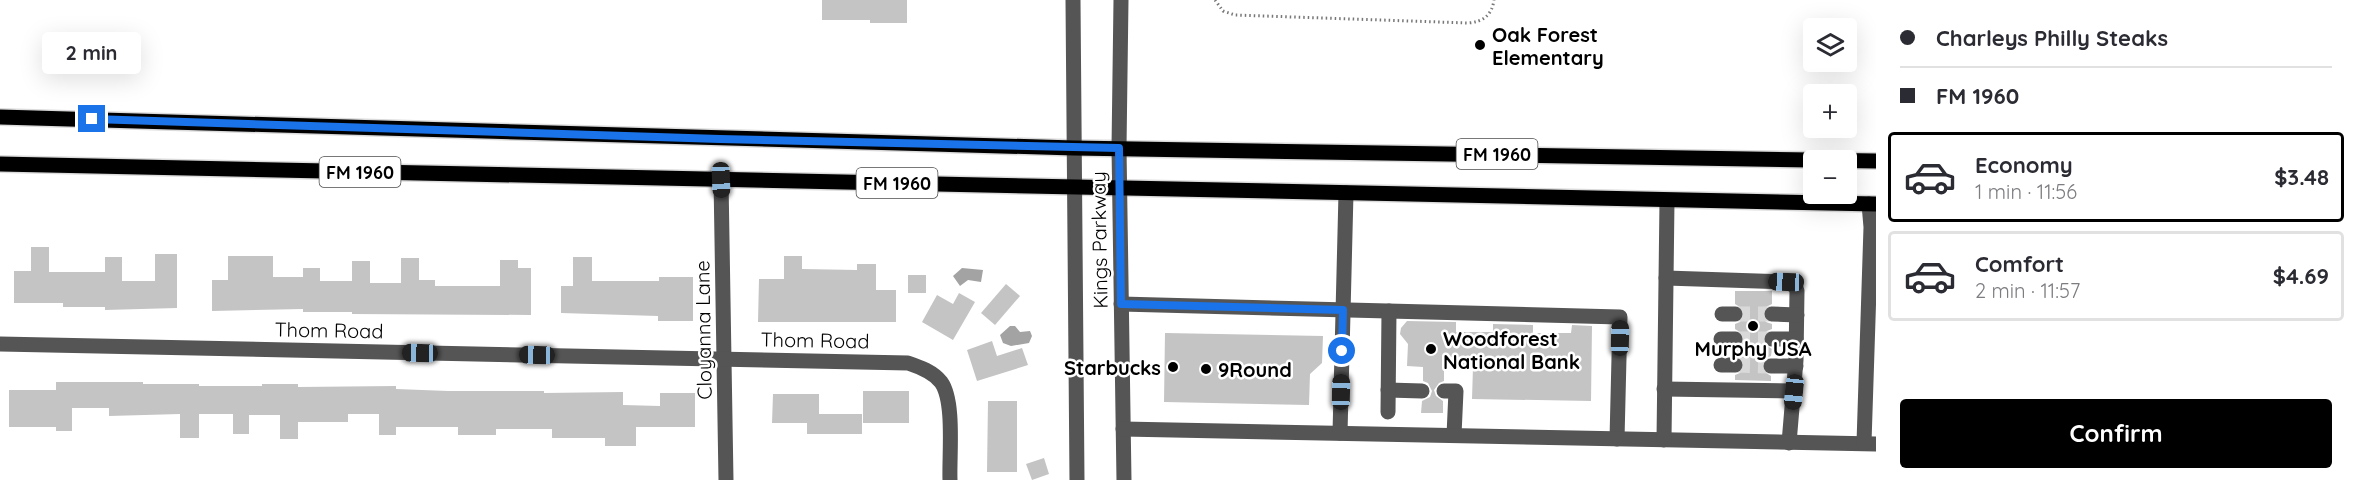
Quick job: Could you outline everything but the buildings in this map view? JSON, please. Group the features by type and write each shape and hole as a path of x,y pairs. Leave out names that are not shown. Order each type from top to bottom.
{"main road":[{"name":"FM 1960","path":"0,117 1074,148 1876,161"},
{"name":"FM 1960","path":"0,164 1873,204"}],"street":[{"name":"Kings Parkway","path":"1073,0 1077,480"},
{"name":"Kings Parkway","path":"1121,0 1119,188 1124,480"},
{"name":"Cloyanna Lane","path":"721,180 726,480"},
{"path":"1340,433 1346,193"},
{"path":"1664,440 1667,201"},
{"path":"1123,429 1870,443 1873,204"},
{"path":"1666,278 1786,282 1795,286 1797,291 1796,366 1789,443"},
{"path":"1121,304 1620,317 1617,439"},
{"path":"1388,412 1389,311"},
{"path":"1772,314 1797,315"},
{"path":"1772,339 1796,339"},
{"name":"Thom Road","path":"0,344 909,363 922,368 940,381 948,396 950,480"},
{"path":"1771,366 1796,366"},
{"path":"1664,389 1794,392"},
{"path":"1388,390 1422,391"},
{"path":"1444,391 1456,391 1455,435"}],"path":[{"path":"1215,0 1223,11 1235,15 1476,23 1489,14 1494,0"}],"shaded area":[{"path":"962,268 983,270 981,282 968,280 960,286 953,276"},
{"path":"1010,326 1015,326 1020,332 1030,331 1032,336 1029,343 1011,346 1003,343 1000,335"}],"tunnel":[{"path":"1735,314 1772,314"},
{"path":"1735,339 1772,339"},
{"path":"1735,365 1771,366"}],"place":[{"name":"Oak Forest Elementary","path":"1480,45"},
{"name":"Murphy USA","path":"1753,326"},
{"name":"Woodforest National Bank","path":"1431,349"},
{"name":"Starbucks","path":"1173,367"},
{"name":"9Round","path":"1206,369"}],"route":[{"path":"92,119 720,139 1119,148 1121,304 1343,310 1342,351"}]}
